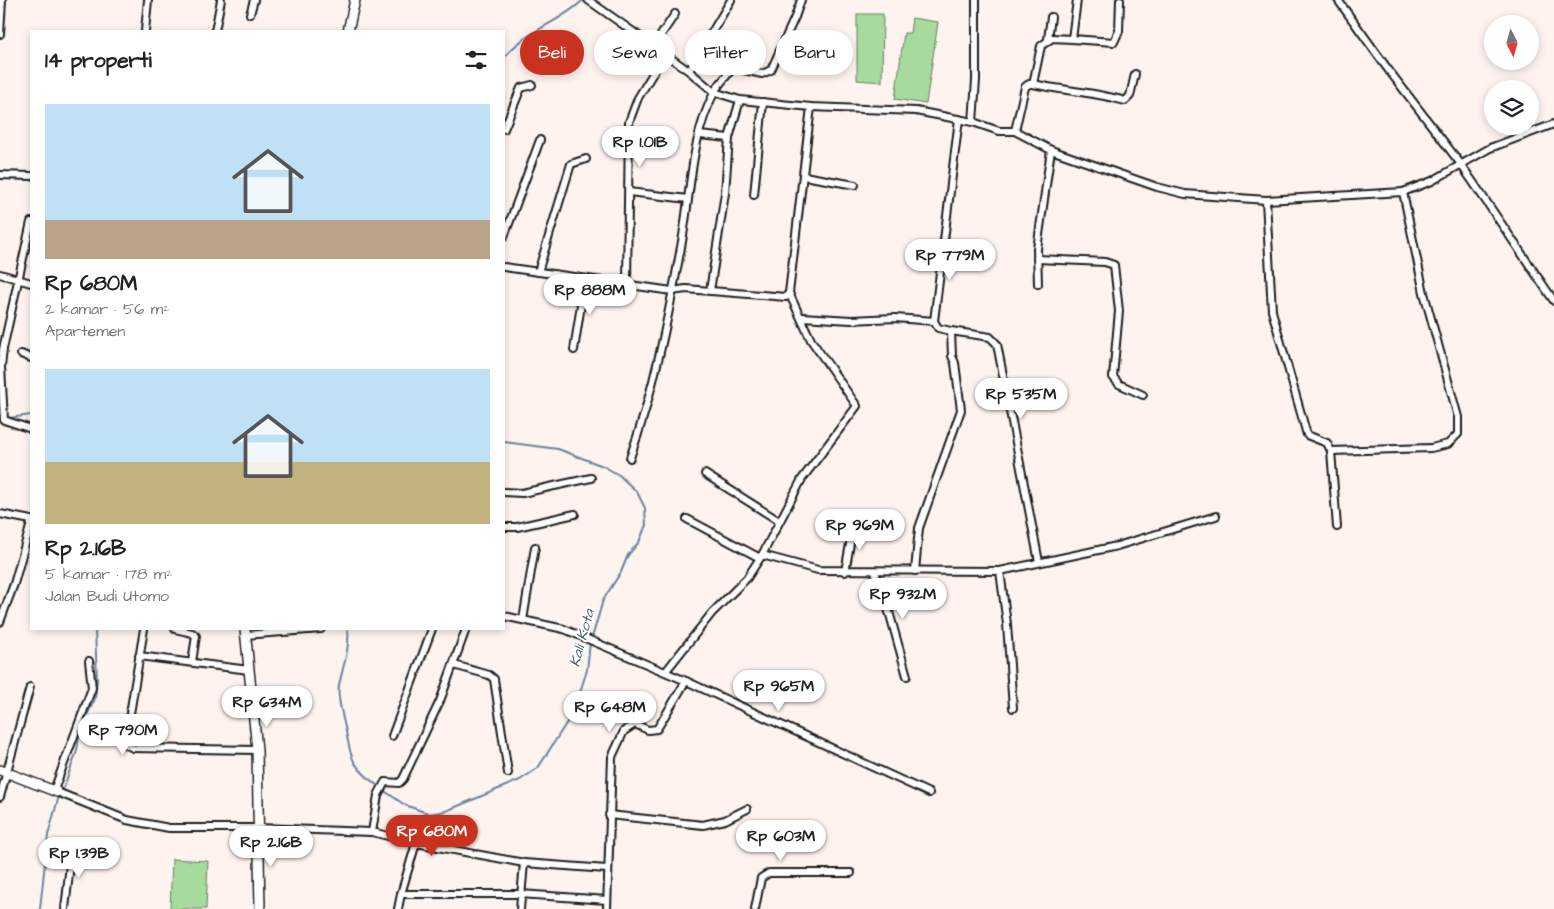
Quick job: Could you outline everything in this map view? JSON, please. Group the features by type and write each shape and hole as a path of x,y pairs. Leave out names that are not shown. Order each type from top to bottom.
{"street":[{"path":"0,34 2,0"},
{"path":"145,30 148,0"},
{"path":"215,30 221,0"},
{"path":"250,14 254,0"},
{"path":"348,30 355,0"},
{"path":"713,30 731,0"},
{"path":"630,458 645,415 672,291 698,135 714,92 735,68 762,74 771,70 796,17 800,0"},
{"path":"973,122 976,108 976,0"},
{"path":"1072,39 1077,0"},
{"path":"1048,39 1114,42 1119,31 1120,0"},
{"path":"1338,0 1387,68 1460,163 1554,301"},
{"path":"590,1 630,30"},
{"path":"665,30 676,14"},
{"path":"1033,84 1041,46 1048,39 1051,17"},
{"path":"1015,131 1025,87 1029,84 1068,92 1106,96 1125,101 1130,96 1135,74"},
{"path":"627,284 629,122 638,98 652,75"},
{"path":"694,75 714,92 740,100 812,107 907,110 959,119 999,131 1015,131 1051,150 1169,191 1266,200 1403,192 1432,181 1460,163 1507,140 1554,124"},
{"path":"505,127 521,88 532,85"},
{"path":"710,291 725,193 729,138 740,100"},
{"path":"754,195 763,102"},
{"path":"666,671 712,613 747,578 761,556 802,479 857,406 811,340 802,317 789,293 812,107"},
{"path":"959,119 934,322 938,328 990,337 997,344 1039,562"},
{"path":"698,135 729,138"},
{"path":"505,235 540,140"},
{"path":"1038,284 1037,259 1051,150"},
{"path":"538,272 571,164 586,159"},
{"path":"0,175 30,176"},
{"path":"804,176 855,185"},
{"path":"629,192 688,199"},
{"path":"1331,451 1432,448 1448,444 1458,434 1458,417 1424,293 1403,192"},
{"path":"1266,200 1272,311 1307,435 1327,443 1331,451 1337,527"},
{"path":"30,227 3,349 2,410 3,417 8,423 30,429"},
{"path":"1037,259 1105,262 1114,265 1119,311 1113,377 1120,384 1144,395"},
{"path":"505,267 672,291 686,289 781,298 786,297 789,293"},
{"path":"0,274 30,283"},
{"path":"574,350 585,278"},
{"path":"802,317 851,320 895,318 934,322"},
{"path":"916,571 918,528 961,410 955,363 952,356 951,331"},
{"path":"21,354 30,358"},
{"path":"705,474 779,520"},
{"path":"505,492 522,493 591,478"},
{"path":"0,514 30,522"},
{"path":"505,527 517,527 575,514"},
{"path":"687,519 761,556 818,570 875,572 1000,571 1117,546 1216,516"},
{"path":"0,622 14,584 30,526"},
{"path":"845,572 853,527"},
{"path":"523,620 535,547"},
{"path":"1000,571 1007,624 1013,708"},
{"path":"875,572 890,614 907,676"},
{"path":"505,616 558,627 581,635 666,671 929,793"},
{"path":"144,630 125,744 133,748 257,750"},
{"path":"178,630 196,636 192,662"},
{"path":"260,909 257,750 245,632 296,630"},
{"path":"392,736 432,630"},
{"path":"372,832 378,795 383,784 387,781 398,783 403,779 440,702 466,630"},
{"path":"139,656 249,670"},
{"path":"56,791 91,692 93,678 89,661"},
{"path":"454,665 488,675 494,680 508,773"},
{"path":"606,909 612,757 624,731 635,724 648,730 657,729 686,681"},
{"path":"0,797 3,771 30,687"},
{"path":"3,771 144,824 169,828 258,828 372,832 416,843 524,863 607,869"},
{"path":"610,815 703,825 725,820 747,809"},
{"path":"398,909 416,843"},
{"path":"65,909 72,847"},
{"path":"520,909 524,863"},
{"path":"755,909 761,878 769,873 851,873"},
{"path":"401,894 520,894 606,900"}],"green space":[{"path":"857,14 883,14 882,82 857,80"},
{"path":"912,18 938,22 926,104 895,99 904,33 910,33"},
{"path":"172,859 208,861 206,909 170,909"}],"waterway":[{"name":"Kali Kota","path":"505,57 522,41 564,15 583,0"},
{"path":"9,418 30,415"},
{"name":"Kali Kota","path":"505,442 558,449 603,466 619,475 637,492 645,508 646,525 639,542 628,555 621,572 603,600 592,638"},
{"name":"Kali Kota","path":"62,792 77,751 80,729 95,699 97,680 95,630"},
{"name":"Kali Kota","path":"348,630 347,650 338,694 350,750 355,764 379,787"},
{"name":"Kali Kota","path":"383,790 405,805 430,814 446,811 520,780 538,768 574,711 587,670 590,643"},
{"name":"Kali Kota","path":"40,909 48,835 59,796"}]}
